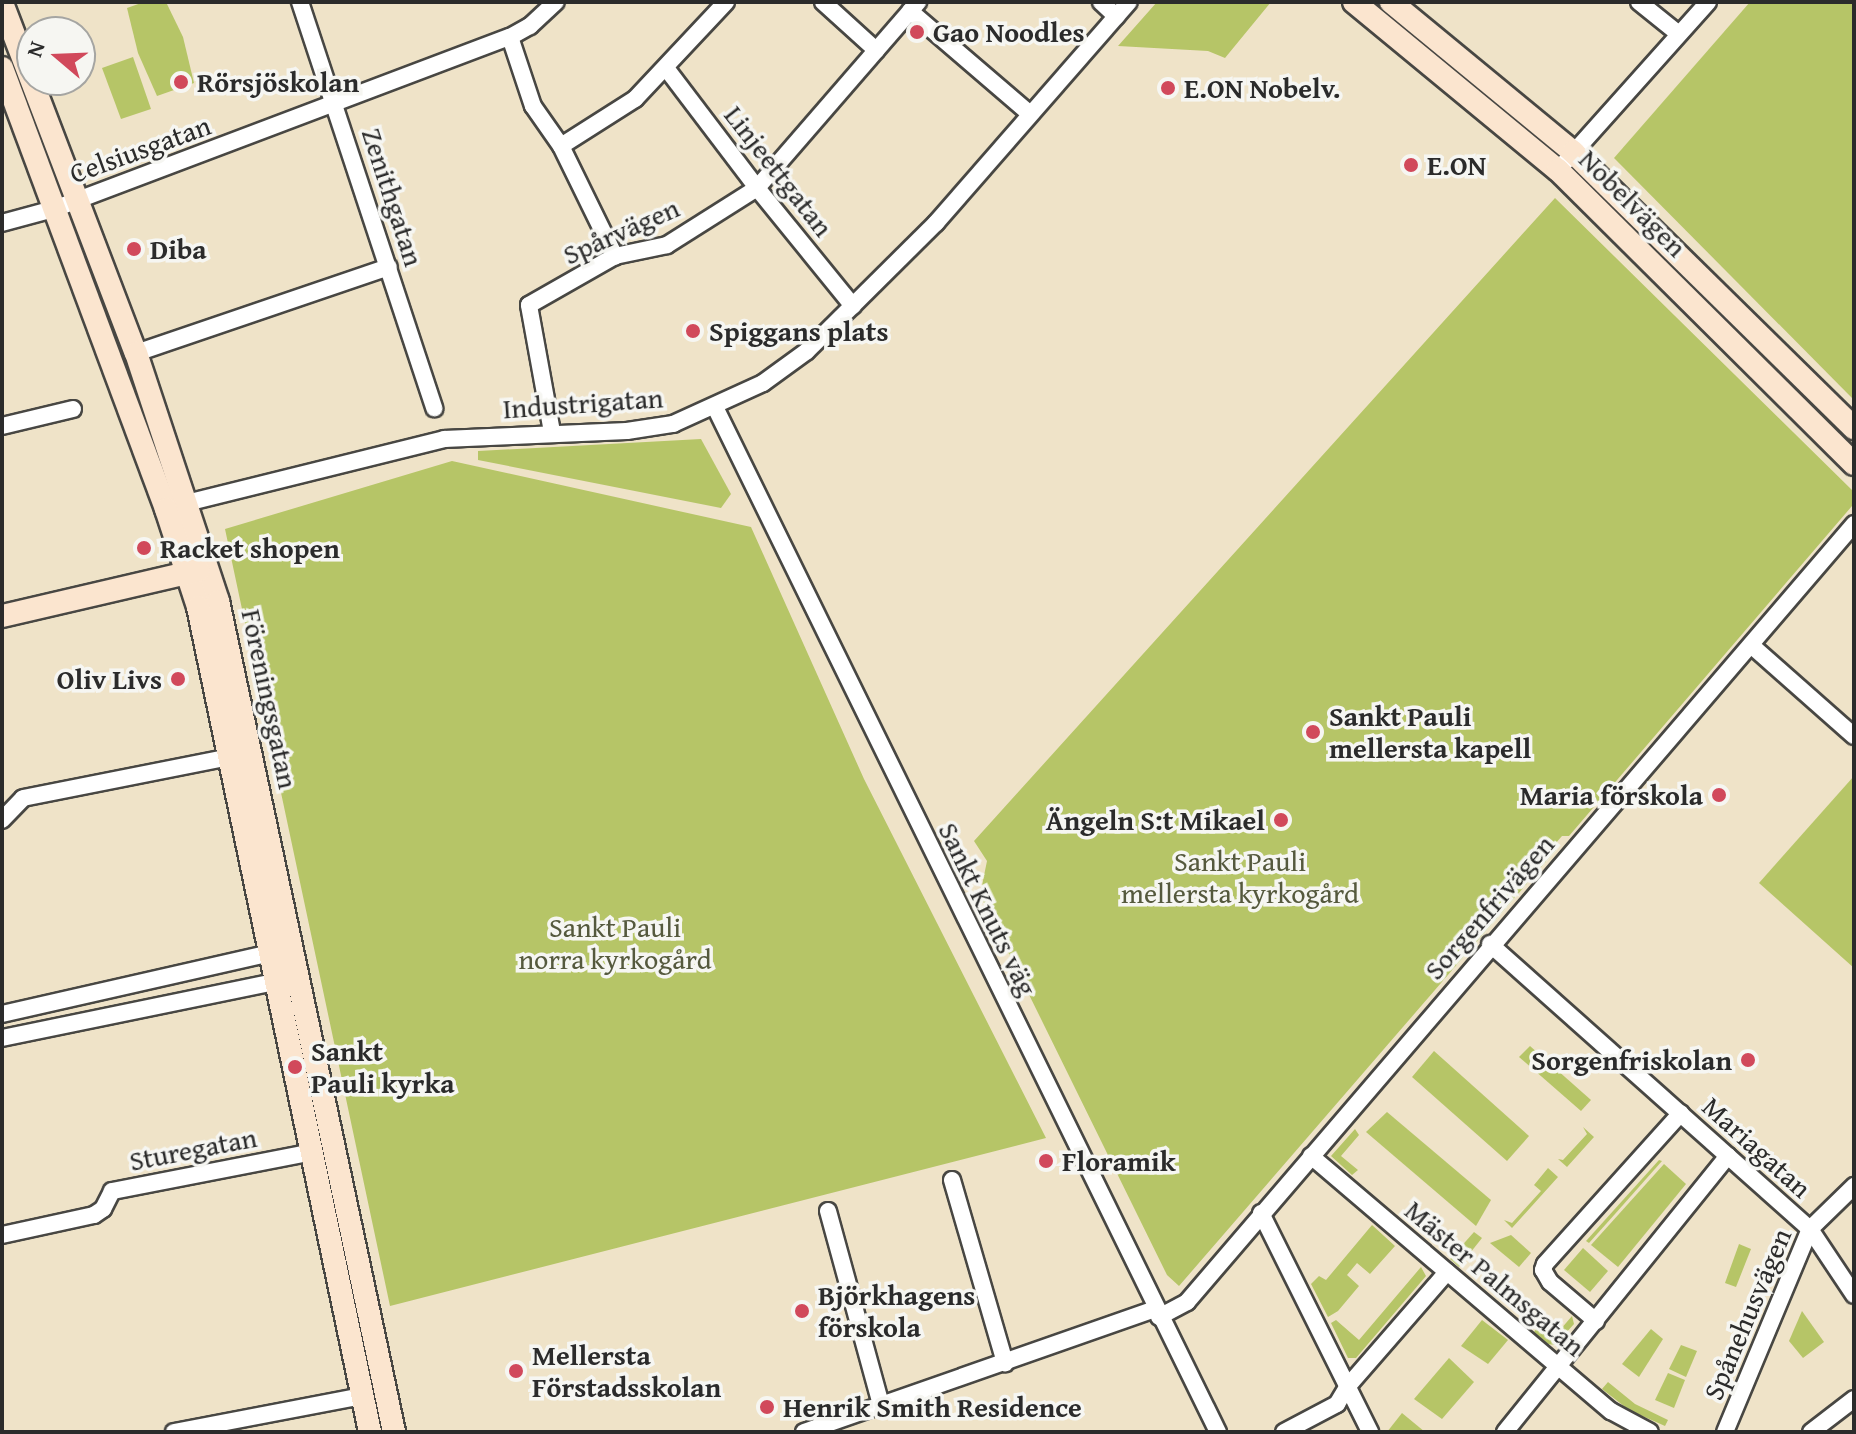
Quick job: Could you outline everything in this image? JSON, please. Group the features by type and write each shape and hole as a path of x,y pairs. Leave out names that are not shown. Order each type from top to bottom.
{"street":[{"name":"Zenithgatan","path":"300,2 434,408"},
{"name":"Celsiusgatan","path":"2,223 54,209 510,37 530,26 556,2"},
{"path":"561,146 635,99 726,2"},
{"path":"823,2 876,50"},
{"path":"1101,2 1116,16"},
{"name":"Industrigatan","path":"176,506 444,439 627,431 673,424 763,383 807,351 936,223 1129,2"},
{"name":"Nobelvägen","path":"1354,2 1558,170 1854,464"},
{"name":"Nobelvägen","path":"1391,2 1573,152 1854,428"},
{"path":"1639,2 1679,34"},
{"path":"1558,170 1708,2"},
{"name":"Föreningsgatan","path":"2,3 136,353 176,506 197,570 218,601 394,1432"},
{"path":"914,6 1030,114"},
{"name":"Spårvägen","path":"552,432 529,305 615,256 667,245 757,188 914,6"},
{"path":"510,37 533,106 561,146 615,256"},
{"name":"Föreningsgatan","path":"2,68 54,209 176,506"},
{"name":"Linjeettgatan","path":"666,68 757,188 853,306"},
{"path":"136,353 389,267"},
{"name":"Sankt Knuts väg","path":"715,407 1218,1432"},
{"path":"2,426 73,409"},
{"name":"Sorgenfrivägen","path":"804,1432 1187,1302 1490,944 1854,524"},
{"path":"2,616 197,570"},
{"name":"Föreningsgatan","path":"197,570 198,607 370,1432"},
{"path":"1751,645 1854,736"},
{"path":"2,820 23,798 230,757"},
{"name":"Mariagatan","path":"1490,944 1810,1229 1854,1295"},
{"path":"2,1014 270,953 295,961 276,982 2,1038"},
{"path":"1596,1321 1550,1282 1543,1270 1545,1264 1681,1113"},
{"name":"Sturegatan","path":"2,1235 94,1215 103,1209 112,1191 312,1152"},
{"name":"Mäster Palmsgatan","path":"1311,1156 1611,1411 1650,1432"},
{"path":"1505,1432 1728,1156"},
{"path":"952,1180 1005,1363"},
{"name":"Spånehusvägen","path":"1725,1432 1810,1229 1854,1186"},
{"path":"828,1211 881,1405"},
{"path":"1261,1213 1281,1237 1370,1432"},
{"path":"1284,1432 1337,1404 1348,1386 1447,1272"},
{"path":"174,1432 362,1396"},
{"path":"1811,1432 1854,1399"}],"green space":[{"path":"144,2 166,2 183,37 194,83 157,96 138,53 127,8"},
{"path":"1157,2 1271,2 1225,58 1208,51 1118,46"},
{"path":"1750,2 1854,2 1854,400 1614,158"},
{"path":"133,57 151,109 121,119 102,68"},
{"name":"Sankt Pauli mellersta kyrkogård","path":"1555,198 1853,491 1852,506 1569,836 1562,836 1555,844 1556,850 1179,1286 1167,1275 980,895 987,861 974,841"},
{"path":"701,439 731,494 721,508 478,460 478,451"},
{"name":"Sankt Pauli norra kyrkogård","path":"452,461 751,527 864,779 1046,1138 390,1306 225,529"},
{"path":"1854,776 1854,968 1759,883"},
{"path":"1530,1046 1591,1100 1581,1111 1519,1057"},
{"path":"1434,1051 1529,1136 1507,1161 1412,1077"},
{"path":"1387,1112 1491,1200 1476,1226 1366,1132"},
{"path":"1583,1127 1594,1137 1567,1167 1558,1159 1563,1160 1587,1134"},
{"path":"1355,1129 1359,1135 1341,1156 1358,1170 1352,1175 1331,1156"},
{"path":"1659,1160 1662,1161 1589,1243 1586,1241"},
{"path":"1664,1164 1686,1184 1618,1267 1591,1245"},
{"path":"1548,1168 1558,1177 1512,1228 1504,1220 1512,1223 1541,1191 1534,1185"},
{"path":"1372,1225 1395,1246 1370,1274 1357,1263 1347,1275 1359,1286 1338,1311 1328,1317 1311,1284 1319,1276 1326,1280"},
{"path":"1474,1232 1482,1238 1459,1267 1450,1259"},
{"path":"1511,1235 1531,1253 1519,1267 1490,1243"},
{"path":"1739,1244 1751,1249 1736,1287 1725,1283"},
{"path":"1583,1248 1608,1271 1590,1292 1564,1270"},
{"path":"1421,1267 1426,1276 1356,1358 1348,1358 1331,1323 1336,1320 1359,1340"},
{"path":"1802,1311 1824,1342 1803,1358 1789,1341"},
{"path":"1572,1316 1574,1324 1555,1345 1548,1344 1534,1332 1539,1325 1554,1337"},
{"path":"1482,1320 1508,1340 1488,1364 1461,1346"},
{"path":"1651,1329 1663,1339 1639,1377 1622,1364"},
{"path":"1681,1345 1697,1351 1686,1377 1669,1369"},
{"path":"1449,1358 1474,1382 1442,1419 1414,1399"},
{"path":"1668,1373 1685,1380 1674,1408 1655,1400"},
{"path":"1608,1382 1635,1404 1668,1420 1665,1426 1629,1410 1602,1389"},
{"path":"1402,1413 1425,1432 1387,1432"}],"place":[{"name":"Gao Noodles","path":"917,32"},
{"name":"Rörsjöskolan","path":"181,82"},
{"name":"E.ON Nobelv.","path":"1168,88"},
{"name":"E.ON","path":"1411,165"},
{"name":"Diba","path":"134,249"},
{"name":"Spiggans plats","path":"693,331"},
{"name":"Racket shopen","path":"144,548"},
{"name":"Oliv Livs","path":"178,679"},
{"name":"Sankt Pauli mellersta kapell","path":"1313,732"},
{"name":"Maria förskola","path":"1719,795"},
{"name":"Ängeln S:t Mikael","path":"1281,820"},
{"name":"Sorgenfriskolan","path":"1748,1060"},
{"name":"Sankt Pauli kyrka","path":"295,1067"},
{"name":"Floramik","path":"1046,1161"},
{"name":"Björkhagens förskola","path":"802,1311"},
{"name":"Mellersta Förstadsskolan","path":"516,1371"},
{"name":"Henrik Smith Residence","path":"767,1407"}]}
